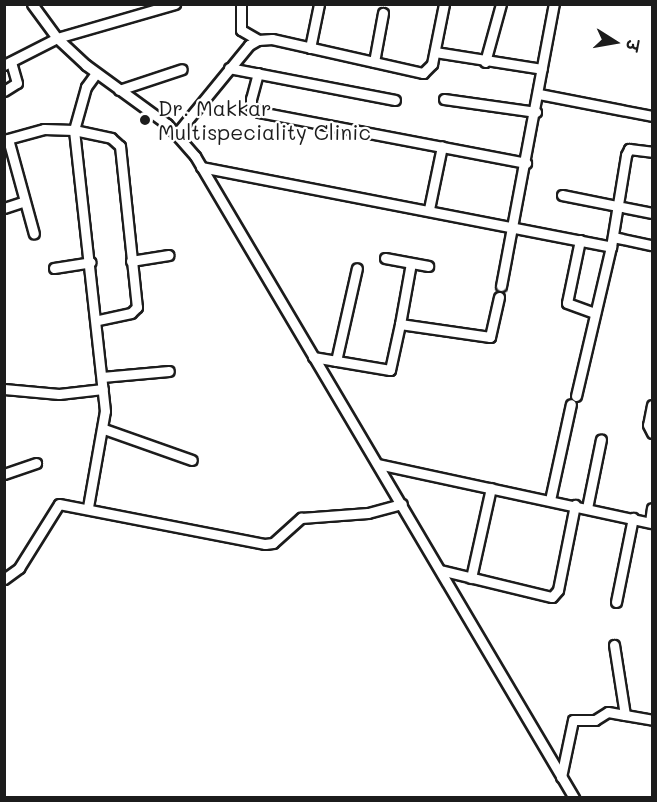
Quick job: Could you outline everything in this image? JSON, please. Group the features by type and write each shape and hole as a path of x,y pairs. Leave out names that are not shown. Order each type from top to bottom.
{"street":[{"path":"32,4 57,38 96,73 177,133 201,167 574,798"},
{"path":"4,91 17,83 8,63 57,38 175,4"},
{"path":"241,4 241,30 258,40 310,48 423,73 432,64 444,4"},
{"path":"310,48 320,4"},
{"path":"485,62 501,4"},
{"path":"501,286 536,112 554,4"},
{"path":"374,62 383,13"},
{"path":"177,133 229,68 258,40"},
{"path":"435,52 485,62 542,69"},
{"path":"229,68 395,100"},
{"path":"119,90 182,69"},
{"path":"88,507 104,429 103,389 91,262 74,130 84,93 96,73"},
{"path":"258,73 251,106 259,112 526,163"},
{"path":"538,94 652,116"},
{"path":"444,99 536,112"},
{"path":"34,234 6,140 44,129 74,130 111,138 120,146 135,311 97,320"},
{"path":"429,209 442,146"},
{"path":"550,500 596,313 630,149 652,152"},
{"path":"201,167 429,209 580,240 652,245"},
{"path":"562,195 652,213"},
{"path":"4,208 23,202"},
{"path":"580,240 567,303 596,313"},
{"path":"131,261 169,255"},
{"path":"384,258 428,267"},
{"path":"54,268 91,262"},
{"path":"313,357 390,370 411,263"},
{"path":"336,361 357,268"},
{"path":"400,324 490,337 499,297"},
{"path":"102,377 169,371"},
{"path":"4,388 59,394 103,389"},
{"path":"652,405 648,425 652,433"},
{"path":"104,429 192,460"},
{"path":"587,508 601,439"},
{"path":"4,474 36,464"},
{"path":"378,464 651,522 652,508"},
{"path":"471,578 491,488"},
{"path":"4,579 19,568 53,508 69,503 266,544 273,543 288,525 301,518 368,513 402,504"},
{"path":"440,570 546,598 556,595 575,505"},
{"path":"616,602 633,518"},
{"path":"614,645 625,715"},
{"path":"561,777 573,720 596,720 608,712 652,720"}],"place":[{"name":"Dr. Makkar Multispeciality Clinic","path":"145,120"}]}
